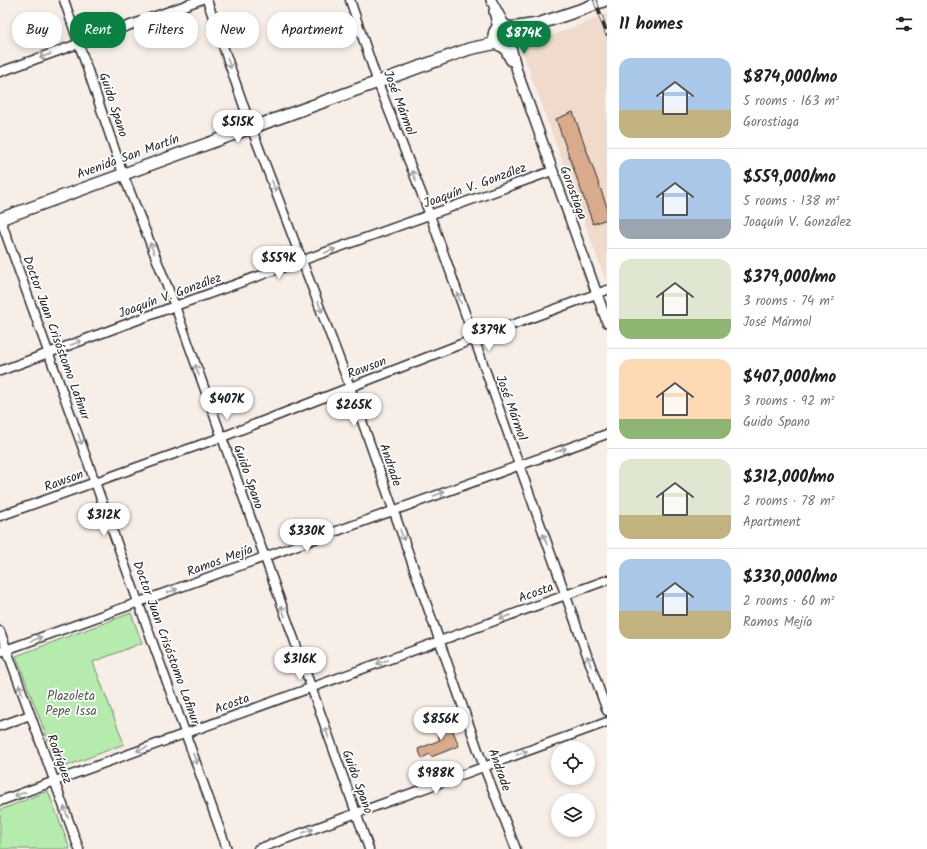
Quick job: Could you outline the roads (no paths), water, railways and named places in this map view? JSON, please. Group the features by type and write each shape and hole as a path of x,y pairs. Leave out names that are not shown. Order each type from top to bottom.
{"main road":[{"name":"Avenida San Martín","path":"0,219 251,127 606,1"}],"street":[{"name":"Guido Spano","path":"64,0 70,16"},
{"path":"126,27 200,0"},
{"name":"Andrade","path":"207,0 251,127 350,387 393,511 441,641 484,767 516,849"},
{"name":"José Mármol","path":"350,0 378,83 430,215 607,711"},
{"name":"Gorostiaga","path":"504,36 607,322"},
{"path":"0,72 70,47"},
{"name":"Guido Spano","path":"82,48 123,174 174,306 222,437 310,688 369,849"},
{"name":"Joaquín V. González","path":"0,371 49,354 174,306 552,171"},
{"name":"Doctor Juan Crisóstomo Lafinur","path":"0,219 227,849"},
{"name":"Rawson","path":"0,516 222,437 474,339 607,290"},
{"name":"Ramos Mejía","path":"3,651 607,434"},
{"name":"Acosta","path":"0,801 607,580"},
{"name":"Rodríguez","path":"0,631 3,651 30,715 79,849"},
{"path":"0,726 30,715"},
{"path":"258,849 607,722"}],"railway":[{"path":"595,0 607,34"}],"park label":[{"name":"Plazoleta Pepe Issa","path":"71,704"}]}
